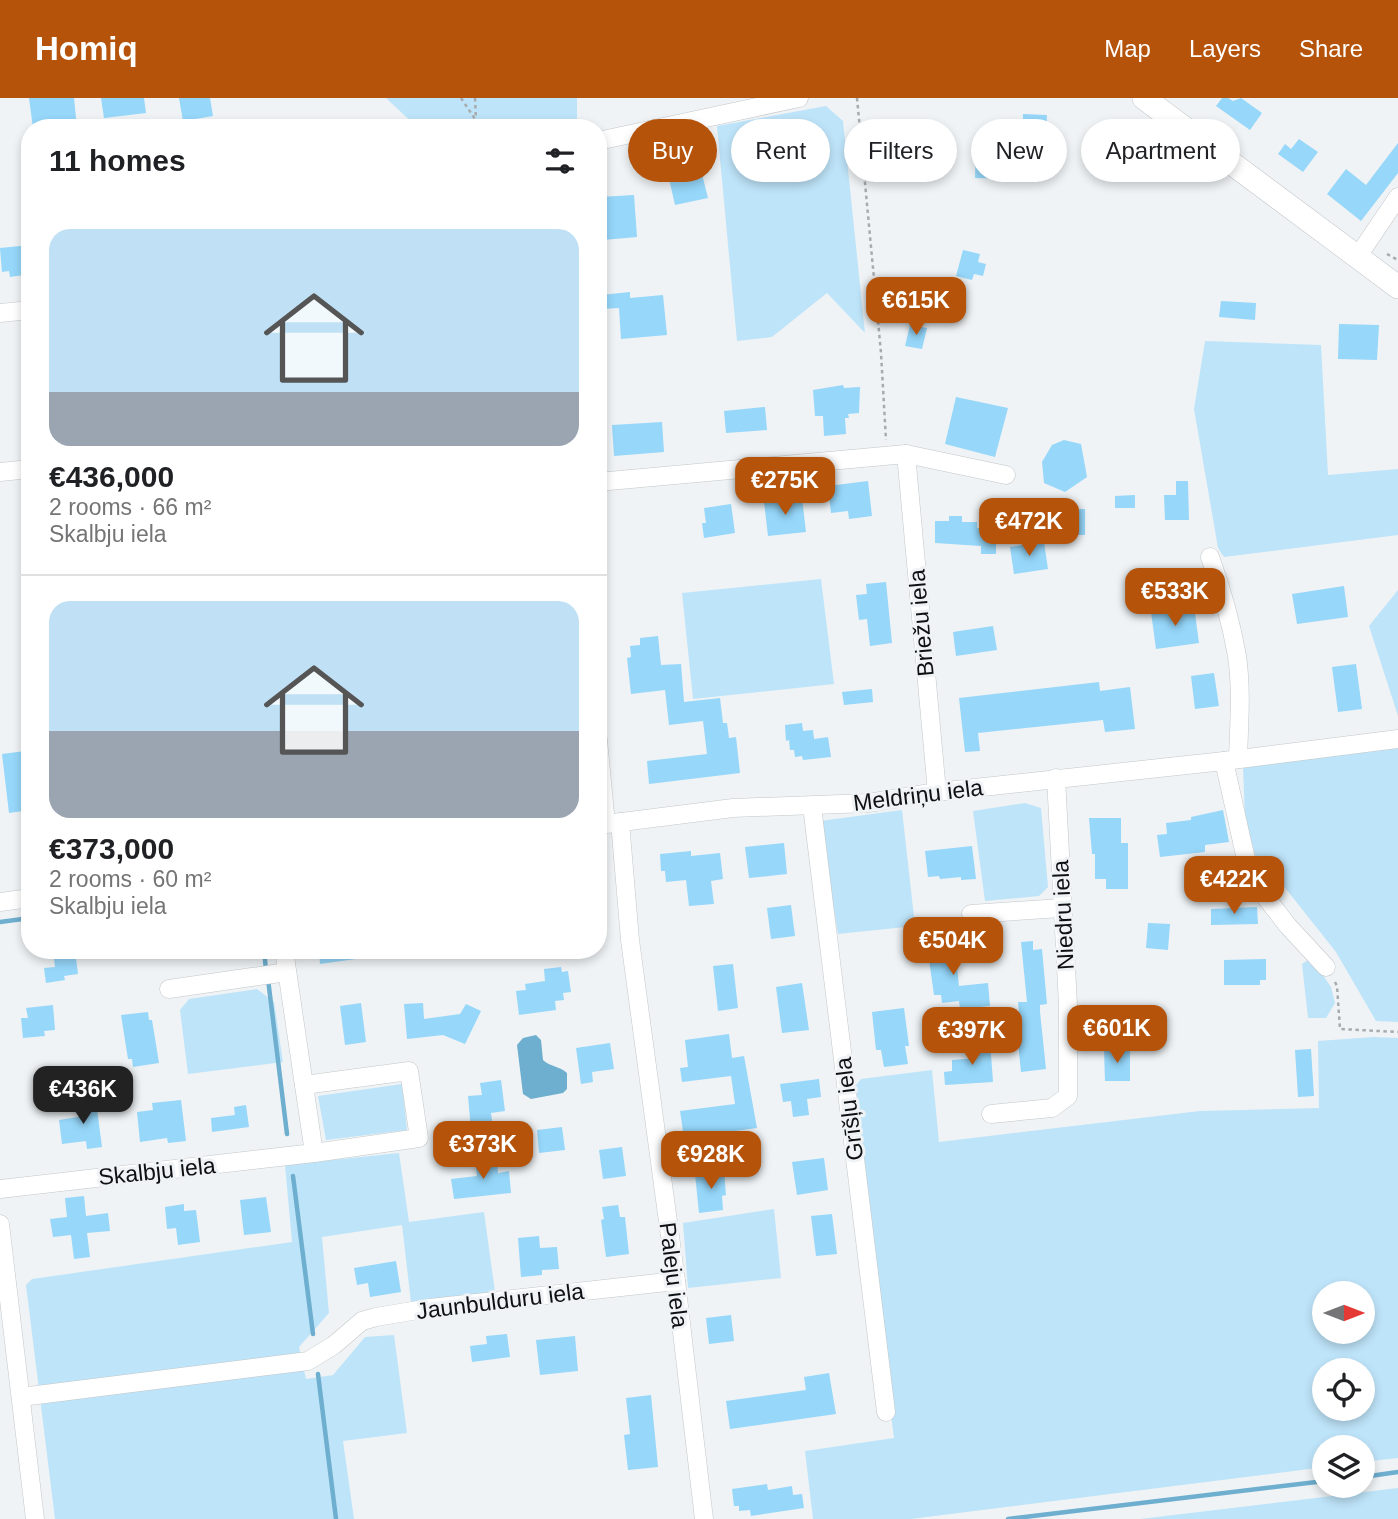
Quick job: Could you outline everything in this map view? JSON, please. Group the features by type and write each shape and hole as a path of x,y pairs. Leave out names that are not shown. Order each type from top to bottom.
{"main road":[{"path":"1144,98 1398,287"}],"street":[{"path":"607,139 799,98"},
{"path":"1357,256 1398,197"},
{"path":"0,313 21,311"},
{"path":"607,481 886,454 905,454 1006,475"},
{"name":"Briežu iela","path":"905,454 937,792"},
{"path":"0,472 21,470"},
{"path":"1210,557 1225,598 1237,657 1240,692 1231,760 1247,864 1257,886 1326,967"},
{"name":"Meldriņu iela","path":"608,824 733,808 868,803 937,792 1398,739"},
{"name":"Niedru iela","path":"991,1114 1052,1108 1068,1096 1068,1005 1056,778"},
{"name":"Grīšļu iela","path":"812,806 886,1412"},
{"name":"Paleju iela","path":"608,824 630,940 676,1281 704,1519"},
{"path":"0,902 21,899"},
{"path":"971,914 1061,908"},
{"path":"286,959 314,1153"},
{"path":"169,989 288,972"},
{"name":"Skalbju iela","path":"0,1189 314,1153 419,1138 409,1071 304,1085"},
{"path":"0,1224 35,1519"},
{"name":"Jaunbulduru iela","path":"21,1397 308,1361 334,1345 362,1321 376,1317 430,1308 676,1281"},
{"path":"0,1379 19,1377"}],"path":[{"path":"461,98 475,119"},
{"path":"475,98 476,119"},
{"path":"857,98 881,352 886,454"},
{"path":"1326,967 1337,986 1340,1029 1398,1032"}],"shaded area":[{"path":"386,98 577,98 577,119 408,119"},
{"path":"826,106 843,121 844,182 849,182 865,333 827,293 772,337 737,341 717,126 731,123 731,182 830,182 830,119 755,119"},
{"path":"1205,341 1321,345 1328,475 1398,469 1398,535 1224,557 1218,548 1194,409"},
{"path":"821,579 834,684 693,699 682,593"},
{"path":"1398,590 1398,716 1369,626"},
{"path":"1398,748 1398,1022 1376,1021 1336,952 1282,884 1255,855 1245,818 1243,767"},
{"path":"1025,803 1041,808 1048,887 1039,896 985,901 973,811"},
{"path":"902,810 915,926 838,934 820,821"},
{"path":"1311,958 1331,987 1335,1003 1326,1018 1308,1018 1302,964"},
{"path":"257,989 274,1002 283,1062 188,1074 180,1010 189,999"},
{"path":"536,1035 541,1040 543,1060 567,1073 567,1089 563,1093 531,1099 523,1094 517,1045 523,1038"},
{"path":"1398,1038 1398,1458 1375,1461 1375,1435 1312,1435 1312,1469 911,1519 813,1519 805,1451 894,1438 853,1089 861,1079 932,1070 939,1142 1200,1111 1319,1108 1318,1041"},
{"path":"402,1084 407,1130 326,1140 318,1096"},
{"path":"399,1153 409,1222 484,1212 495,1292 411,1302 402,1225 322,1237 329,1313 299,1347 306,1379 333,1375 365,1337 394,1335 407,1433 343,1441 354,1519 55,1519 26,1285 32,1279 292,1242 285,1165"},
{"path":"774,1209 781,1278 688,1288 683,1223"},
{"path":"1398,1488 1398,1519 1140,1519 1315,1498 1375,1498 1375,1491"}],"building":[{"path":"29,98 74,98 76,119 32,119"},
{"path":"101,98 144,98 146,113 104,118"},
{"path":"179,98 210,98 213,116 183,119"},
{"path":"1222,98 1233,101 1241,98 1262,113 1250,130 1240,123 1240,119 1234,119 1216,106"},
{"path":"1023,114 1047,115 1047,119 1023,119"},
{"path":"1299,139 1318,152 1303,172 1278,154 1285,144 1291,149"},
{"path":"1398,143 1398,173 1361,221 1327,194 1346,169 1366,185"},
{"path":"670,182 704,182 708,198 675,205"},
{"path":"634,195 637,237 607,240 607,197"},
{"path":"21,246 21,275 10,277 9,271 2,272 0,248"},
{"path":"963,250 980,254 978,262 986,264 983,276 974,274 972,280 956,276"},
{"path":"630,292 630,298 663,295 667,335 621,339 619,308 607,309 607,294"},
{"path":"1221,301 1256,303 1255,320 1219,317"},
{"path":"1339,324 1379,325 1377,360 1338,359"},
{"path":"910,325 927,328 922,349 905,346"},
{"path":"843,385 844,388 860,387 859,413 848,414 849,418 845,418 846,434 824,436 823,416 815,416 813,390"},
{"path":"956,397 1008,408 995,457 945,444"},
{"path":"765,407 767,430 726,433 724,411"},
{"path":"662,422 664,452 614,456 612,425"},
{"path":"1064,440 1081,444 1087,477 1065,492 1044,483 1042,462 1052,445"},
{"path":"868,481 872,516 849,519 848,511 831,513 828,486"},
{"path":"1176,481 1188,481 1189,520 1165,520 1164,495 1176,495"},
{"path":"1135,495 1135,508 1115,508 1115,496"},
{"path":"802,498 806,532 768,536 764,502"},
{"path":"731,504 735,533 704,538 704,508"},
{"path":"1059,509 1085,509 1085,535 1059,535"},
{"path":"949,516 962,516 962,522 977,522 977,528 996,528 996,554 981,554 981,546 935,543 935,521 949,521"},
{"path":"1044,542 1048,569 1014,574 1010,547"},
{"path":"886,582 892,643 870,646 867,619 859,620 856,595 867,594 866,584"},
{"path":"1344,586 1348,617 1297,624 1292,594"},
{"path":"1194,606 1199,643 1156,649 1151,612"},
{"path":"993,626 997,650 956,656 953,632"},
{"path":"658,636 661,665 681,664 684,702 720,698 723,723 727,723 729,738 736,737 740,773 649,784 647,761 707,754 703,721 669,725 665,690 631,694 627,658 631,657 630,646 640,645 640,638"},
{"path":"1356,664 1362,709 1338,712 1332,667"},
{"path":"1214,673 1219,706 1195,709 1191,676"},
{"path":"1099,682 1100,691 1130,687 1135,729 1105,732 1103,720 978,733 980,751 965,752 959,698"},
{"path":"872,689 873,702 844,705 842,692"},
{"path":"802,723 803,731 813,730 814,739 828,737 831,757 803,760 802,756 795,757 794,750 790,750 789,740 786,741 785,725"},
{"path":"21,752 21,811 9,813 2,754"},
{"path":"1223,810 1229,842 1205,845 1205,852 1160,857 1157,835 1167,834 1166,823 1191,820 1191,817"},
{"path":"1089,818 1121,818 1121,843 1128,843 1128,889 1106,889 1106,879 1095,879 1095,854 1092,854"},
{"path":"784,843 787,874 749,878 745,847"},
{"path":"972,846 976,879 928,877 925,851"},
{"path":"691,851 691,856 720,853 723,879 711,881 714,904 689,906 686,880 666,882 665,871 661,871 660,854"},
{"path":"791,905 795,936 771,939 767,908"},
{"path":"1257,907 1258,924 1211,925 1211,909"},
{"path":"1148,923 1170,924 1168,950 1146,948"},
{"path":"952,936 954,966 957,966 959,986 988,983 990,1006 960,1009 959,1001 942,1003 941,995 934,995 926,938"},
{"path":"1033,941 1033,950 1042,949 1047,1004 1040,1005 1040,1012 1046,1069 1021,1072 1017,1033 1021,1033 1018,1002 1027,1002 1021,942"},
{"path":"54,959 76,959 78,974 64,976 65,980 46,983 44,968 55,967"},
{"path":"320,959 356,959 320,964"},
{"path":"1266,959 1266,980 1260,980 1260,985 1224,985 1224,960"},
{"path":"733,964 738,1008 718,1011 713,966"},
{"path":"561,967 562,972 568,971 571,992 563,993 564,1000 555,1001 556,1010 519,1015 516,991 526,990 525,984 545,981 544,969"},
{"path":"802,983 809,1030 782,1033 776,987"},
{"path":"361,1003 366,1042 345,1045 340,1006"},
{"path":"423,1003 424,1019 460,1014 466,1004 481,1011 465,1044 443,1035 407,1039 404,1004"},
{"path":"53,1005 55,1030 44,1031 45,1036 23,1038 21,1018 28,1018 26,1008"},
{"path":"904,1008 909,1046 905,1046 908,1064 884,1067 881,1050 876,1050 872,1012"},
{"path":"148,1012 149,1020 152,1020 159,1063 133,1067 132,1059 128,1059 121,1015"},
{"path":"729,1034 732,1058 744,1056 757,1128 684,1138 680,1111 735,1104 731,1076 682,1082 680,1068 688,1067 685,1040"},
{"path":"990,1040 993,1082 945,1085 944,1072 952,1071 952,1060 977,1058 975,1041"},
{"path":"610,1043 614,1069 592,1072 593,1082 581,1084 576,1048"},
{"path":"1311,1049 1314,1096 1298,1097 1295,1050"},
{"path":"1104,1050 1130,1050 1130,1081 1105,1081"},
{"path":"819,1079 821,1097 807,1099 809,1115 793,1117 791,1101 783,1102 780,1084"},
{"path":"501,1080 505,1111 491,1113 493,1128 471,1130 468,1096 482,1095 480,1083"},
{"path":"95,1094 102,1147 87,1149 86,1141 62,1144 59,1120 84,1116 81,1096"},
{"path":"181,1100 186,1141 168,1143 167,1138 140,1142 137,1112 153,1110 152,1103"},
{"path":"246,1105 249,1127 212,1132 211,1118 235,1115 234,1107"},
{"path":"562,1127 565,1150 539,1153 537,1130"},
{"path":"622,1147 626,1176 603,1179 599,1150"},
{"path":"497,1157 498,1173 509,1171 511,1193 454,1199 451,1179 477,1176 475,1160"},
{"path":"824,1158 828,1190 797,1195 792,1162"},
{"path":"724,1170 726,1195 722,1196 723,1210 699,1213 695,1174"},
{"path":"84,1196 86,1216 108,1213 110,1231 87,1233 90,1257 74,1259 71,1235 53,1237 50,1219 67,1217 65,1198"},
{"path":"266,1197 271,1232 244,1235 240,1200"},
{"path":"184,1204 184,1211 196,1210 200,1242 178,1245 176,1228 167,1229 165,1207"},
{"path":"618,1205 620,1217 625,1217 629,1254 606,1257 602,1207"},
{"path":"832,1214 837,1254 816,1256 811,1216"},
{"path":"539,1236 540,1248 557,1247 559,1269 542,1270 542,1275 521,1277 518,1238"},
{"path":"396,1261 401,1292 370,1297 368,1283 357,1285 354,1268"},
{"path":"731,1315 734,1341 709,1344 706,1318"},
{"path":"507,1334 510,1357 472,1362 470,1346 487,1344 486,1336"},
{"path":"575,1336 578,1371 540,1375 536,1340"},
{"path":"829,1373 836,1414 730,1429 726,1401 806,1390 804,1377"},
{"path":"651,1395 658,1467 628,1470 624,1435 630,1434 626,1398"},
{"path":"767,1484 768,1490 792,1486 793,1495 802,1494 804,1508 751,1516 750,1510 739,1511 739,1506 734,1506 732,1489"}],"waterway":[{"path":"0,922 21,919"},
{"path":"265,959 266,970"},
{"path":"268,979 287,1134"},
{"path":"293,1176 313,1334"},
{"path":"318,1374 336,1519"},
{"path":"1375,1475 1398,1472"},
{"path":"1008,1519 1312,1483"}]}
